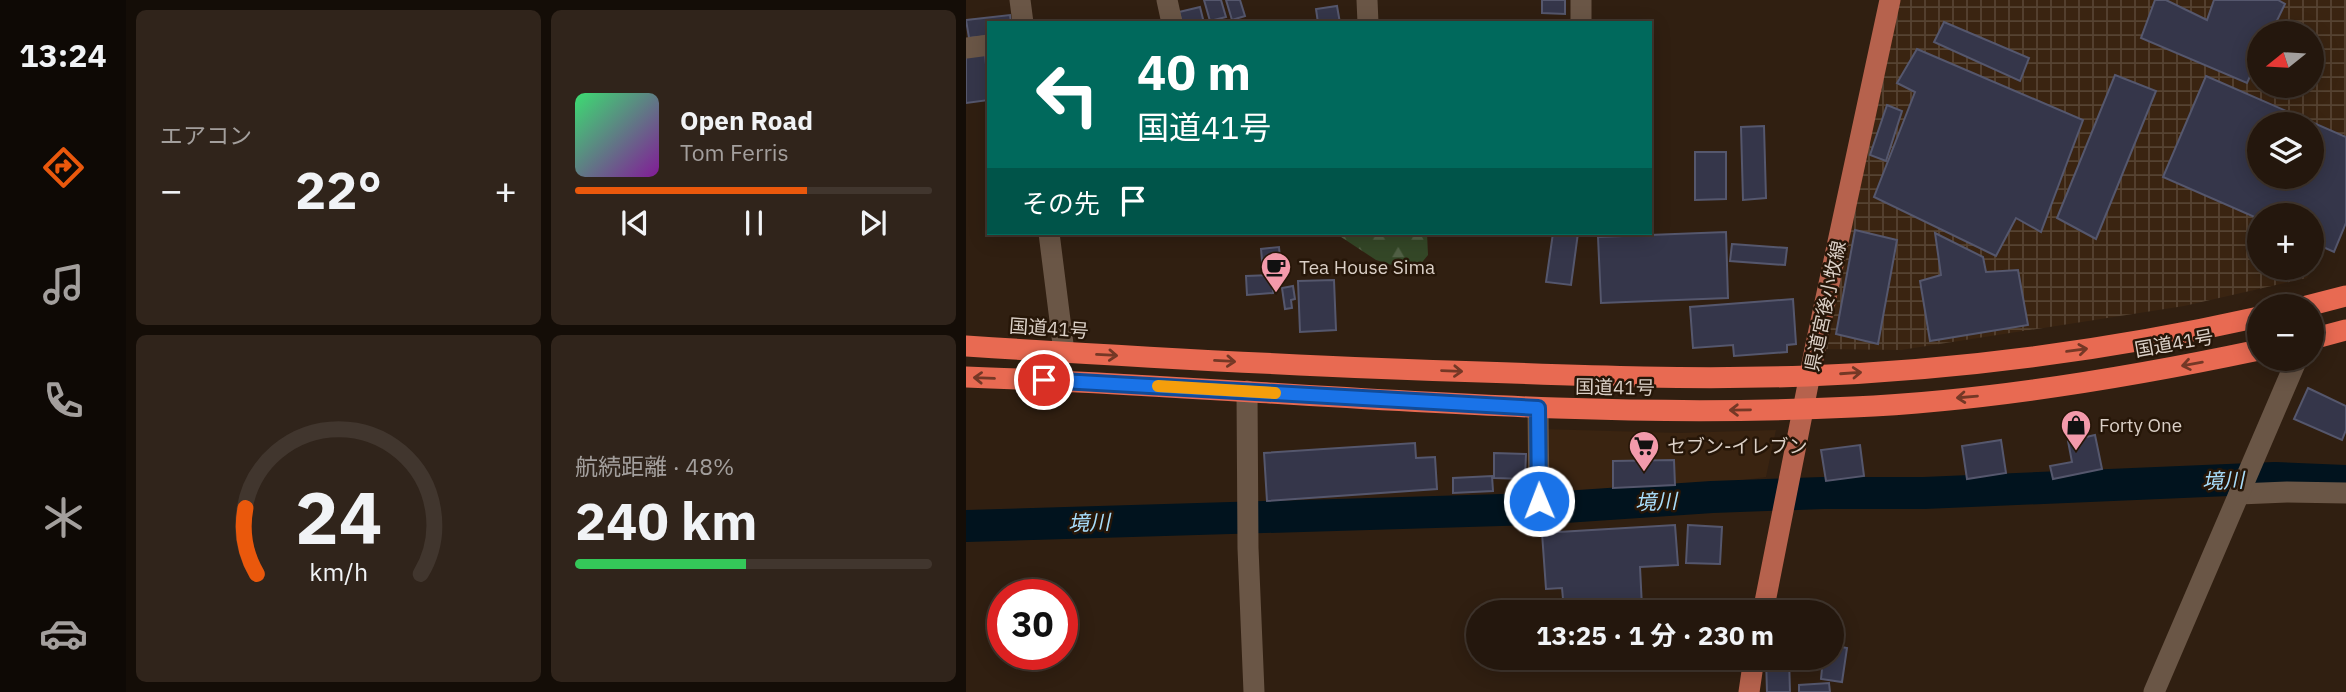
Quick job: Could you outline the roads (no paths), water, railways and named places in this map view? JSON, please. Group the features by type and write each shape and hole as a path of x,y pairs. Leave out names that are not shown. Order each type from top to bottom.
{"highway":[{"path":"2324,302 2346,296"},
{"name":"国道41号","path":"966,346 1384,369 1623,377 1810,376 1967,364 2058,353 2191,332 2247,320"},
{"path":"2324,336 2346,330"},
{"name":"国道41号","path":"966,377 1538,408 1805,409 1920,402 2050,387 2247,352"}],"main road":[{"name":"県道宮後小牧線","path":"1765,600 1890,0"},
{"path":"1749,692 1752,670"}],"street":[{"path":"1020,0 1023,21"},
{"path":"1167,0 1172,21"},
{"path":"1367,0 1368,21"},
{"path":"1581,0 1581,21"},
{"path":"966,48 987,45"},
{"path":"1049,235 1064,352"},
{"path":"2154,692 2292,371"},
{"path":"1247,391 1248,548 1254,692"},
{"path":"1538,408 1539,501"},
{"path":"2239,494 2346,493"}],"waterway":[{"name":"境川","path":"966,526 1535,509 1712,497 1924,493 2275,478 2346,481"}],"place":[{"name":"Tea House Sima","path":"1276,294"},
{"name":"Forty One","path":"2076,452"},
{"name":"セブン-イレブン","path":"1644,473"}]}
